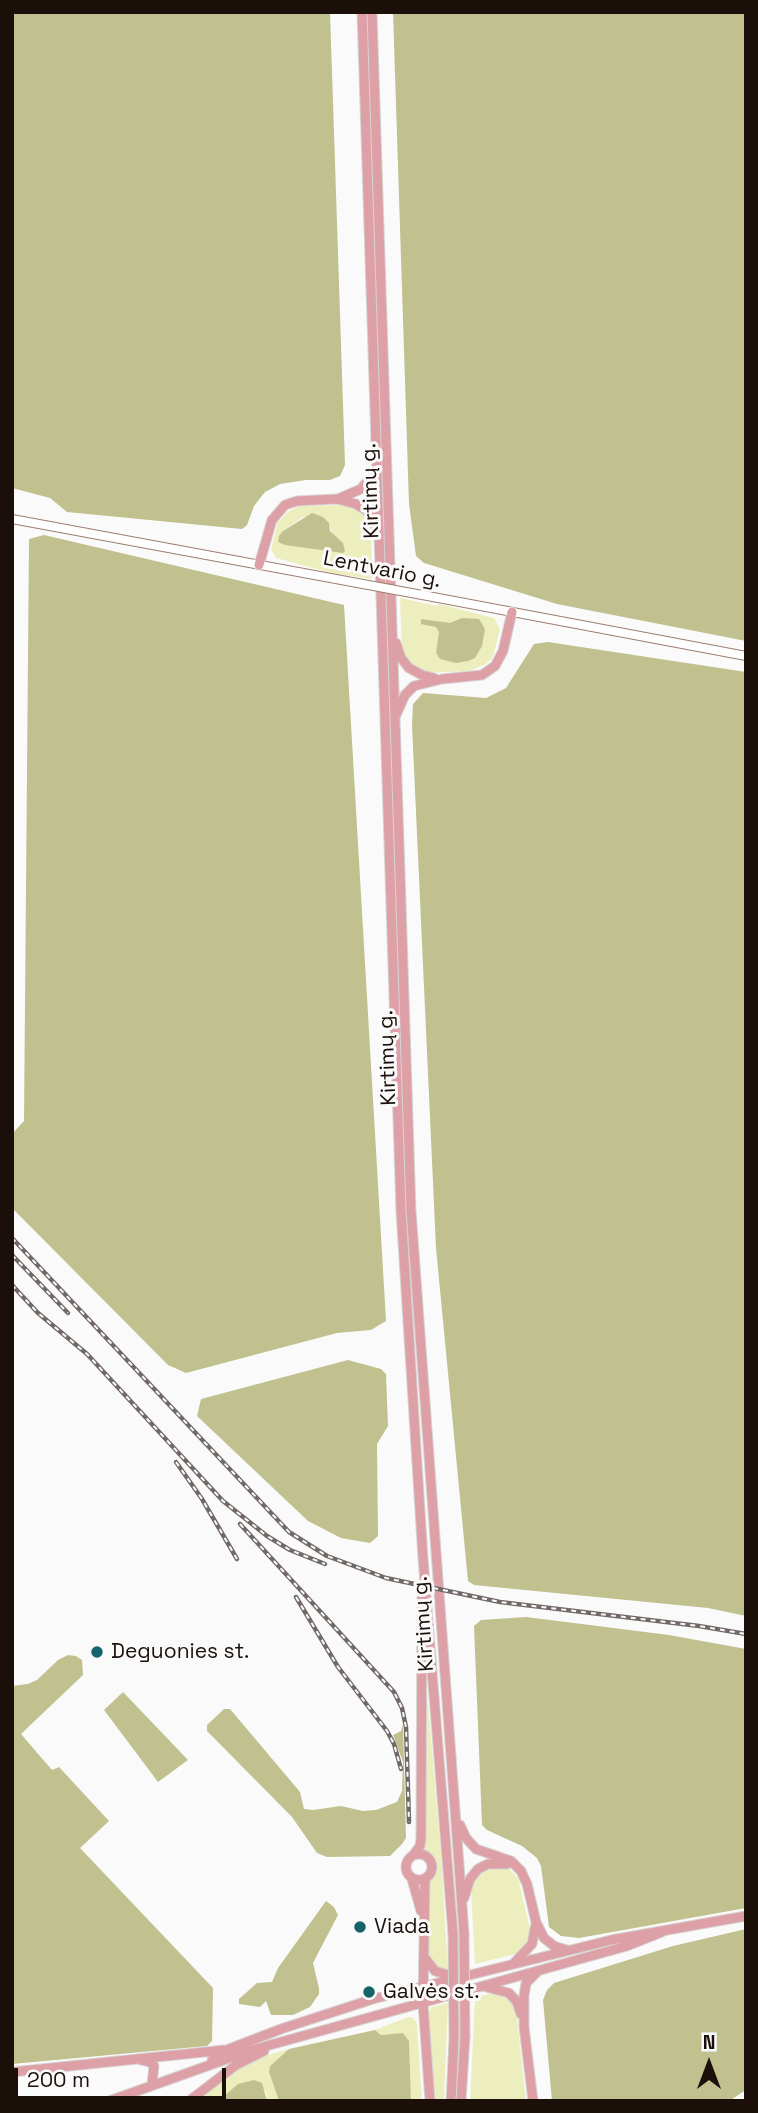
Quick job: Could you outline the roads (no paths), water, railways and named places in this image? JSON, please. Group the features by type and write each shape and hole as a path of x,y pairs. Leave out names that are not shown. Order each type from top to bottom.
{"highway":[{"name":"Kirtimų g.","path":"362,12 401,1211 423,1558 453,1934 454,2038 451,2101"},
{"name":"Kirtimų g.","path":"372,12 411,1211 463,1906 465,2037 461,2101"},
{"path":"337,499 362,489 378,467"},
{"path":"259,565 272,520 285,505 304,500 337,499 362,507 371,516 380,533"},
{"path":"395,719 409,690 422,683 482,676 495,666 503,651 512,612"},
{"path":"392,632 401,659 409,668 422,675 442,679"},
{"path":"423,1558 420,1642 421,1839 406,1864 406,1872 412,1879 423,1918"},
{"path":"456,1817 466,1839 476,1849 511,1861 527,1884 536,1922 547,1942 568,1950"},
{"path":"414,1854 425,1855 432,1862 432,1872 425,1880 423,1918 423,2003 430,2101"},
{"path":"463,1906 470,1879 478,1869 494,1863 516,1867"},
{"path":"412,1879 425,1880"},
{"path":"198,2068 229,2049 339,2010 423,1986 641,1934 746,1916"},
{"path":"513,1964 533,1944 536,1922"},
{"path":"109,2101 198,2068 284,2041 628,1946 662,1932"},
{"path":"423,1953 429,1966 435,1971 459,1978"},
{"path":"524,2027 524,1989 529,1978 538,1971"},
{"path":"481,1986 504,1990 513,1996 520,2009 533,2101"},
{"path":"189,2101 236,2065 284,2041"},
{"path":"12,2072 229,2049"},
{"path":"141,2060 154,2066 152,2084"}],"main road":[{"name":"Lentvario g.","path":"12,519 746,656"}],"railway":[{"path":"12,1238 289,1532 327,1556 386,1578 500,1602 746,1634"},
{"path":"12,1255 68,1313"},
{"path":"12,1285 38,1313 87,1354 223,1501 267,1536 290,1550 325,1564"},
{"path":"176,1462 202,1499 237,1559"},
{"path":"240,1524 394,1692 402,1708 406,1727 409,1822"},
{"path":"296,1597 338,1667 387,1731 401,1769"}],"place":[{"name":"Deguonies st.","path":"97,1652"},
{"name":"Viada","path":"360,1927"},
{"name":"Galvės st.","path":"369,1992"}]}
